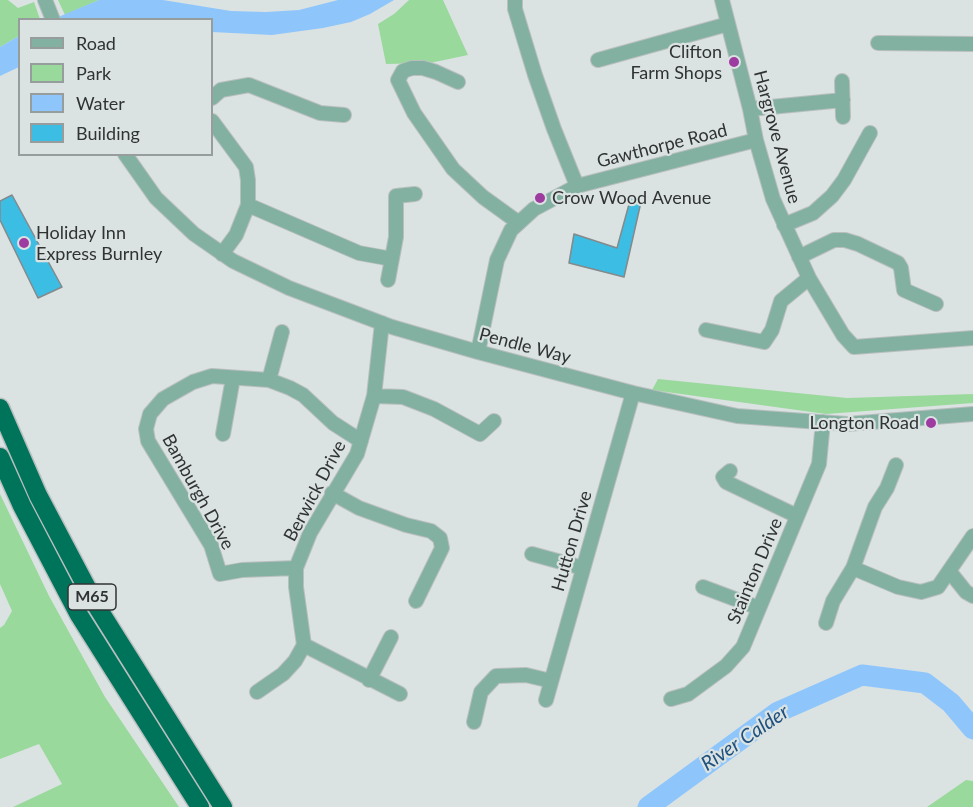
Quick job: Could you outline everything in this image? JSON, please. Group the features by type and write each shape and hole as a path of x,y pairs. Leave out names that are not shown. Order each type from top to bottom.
{"highway":[{"name":"M65","path":"0,408 38,495 96,605 223,807"},
{"name":"M65","path":"0,457 22,506 79,615 200,807"}],"street":[{"path":"45,0 53,18"},
{"path":"515,0 515,9 535,75 577,186"},
{"name":"Hargrove Avenue","path":"722,0 756,140 773,199 809,278 843,334 854,347 973,338"},
{"path":"598,60 728,24"},
{"path":"878,43 973,44"},
{"path":"458,82 423,68 403,70 398,80 414,113 453,169 483,197 519,223"},
{"path":"842,81 843,117"},
{"path":"213,97 221,90 249,85 320,113 344,115"},
{"path":"750,109 843,100"},
{"path":"213,122 246,167 248,205 236,235 222,254"},
{"path":"784,225 813,213 832,196 844,180 870,133"},
{"name":"Gawthorpe Road","path":"478,352 497,260 511,230 534,210 577,186 756,140"},
{"name":"Pendle Way","path":"126,156 156,198 194,234 222,254 289,288 382,323 478,352 633,393 737,416 847,424 973,414"},
{"path":"388,280 396,237 395,189 415,194"},
{"path":"248,205 359,253 392,259"},
{"path":"799,257 834,240 845,240 858,244 898,263 901,268 904,290 936,304"},
{"path":"706,330 764,342 772,330 781,301 809,278"},
{"name":"Berwick Drive","path":"304,645 296,587 296,568 310,533 357,453 374,396 382,323"},
{"path":"269,380 282,332"},
{"name":"Bamburgh Drive","path":"296,568 220,573 211,545 148,441 146,429 150,414 163,399 193,382 212,376 269,380 303,395 333,423 361,441"},
{"path":"223,434 234,378"},
{"name":"Hutton Drive","path":"546,700 633,393"},
{"path":"374,396 403,397 434,408 480,434 494,421"},
{"name":"Stainton Drive","path":"671,699 688,694 726,666 743,647 819,464 823,422"},
{"path":"826,623 833,601 853,568 872,514 887,488 896,465"},
{"path":"730,471 723,477 726,482 797,516"},
{"path":"332,493 359,508 406,525 431,531 440,538 442,548 416,601"},
{"path":"853,568 898,587 921,592 938,587 973,536"},
{"path":"532,554 583,568"},
{"path":"950,572 966,592 973,596"},
{"path":"703,587 759,608"},
{"path":"369,680 391,637"},
{"path":"257,692 283,674 295,661 304,645 400,694"},
{"path":"474,722 481,692 496,676 526,675 551,681"}],"green space":[{"path":"0,0 8,0 18,8 34,2 40,18 18,18 18,37 0,47"},
{"path":"58,0 99,0 65,15"},
{"path":"409,0 443,0 468,55 430,63 386,64 378,24 394,14"},
{"path":"658,379 847,398 973,394 973,403 826,414 652,390"},
{"path":"0,494 49,596 105,697 179,807 13,807 62,784 39,744 0,759 0,628 12,611 0,584"},
{"path":"966,780 973,781 973,807 927,807"}],"water":[{"path":"99,0 163,0 231,11 266,12 299,10 338,0 394,0 351,22 272,35 213,32 213,18 56,18"},
{"path":"18,37 18,67 0,76 0,47"}],"building":[{"path":"12,195 62,287 38,298 0,220 0,201"},
{"path":"631,197 641,202 624,277 569,263 574,234 617,248"}],"waterway":[{"name":"River Calder","path":"648,807 778,712 862,675 925,683 951,703 973,729"}],"place":[{"name":"Clifton Farm Shops","path":"734,62"},
{"name":"Crow Wood Avenue","path":"540,198"},
{"name":"Holiday Inn Express Burnley","path":"24,243"},
{"name":"Longton Road","path":"931,423"}]}
